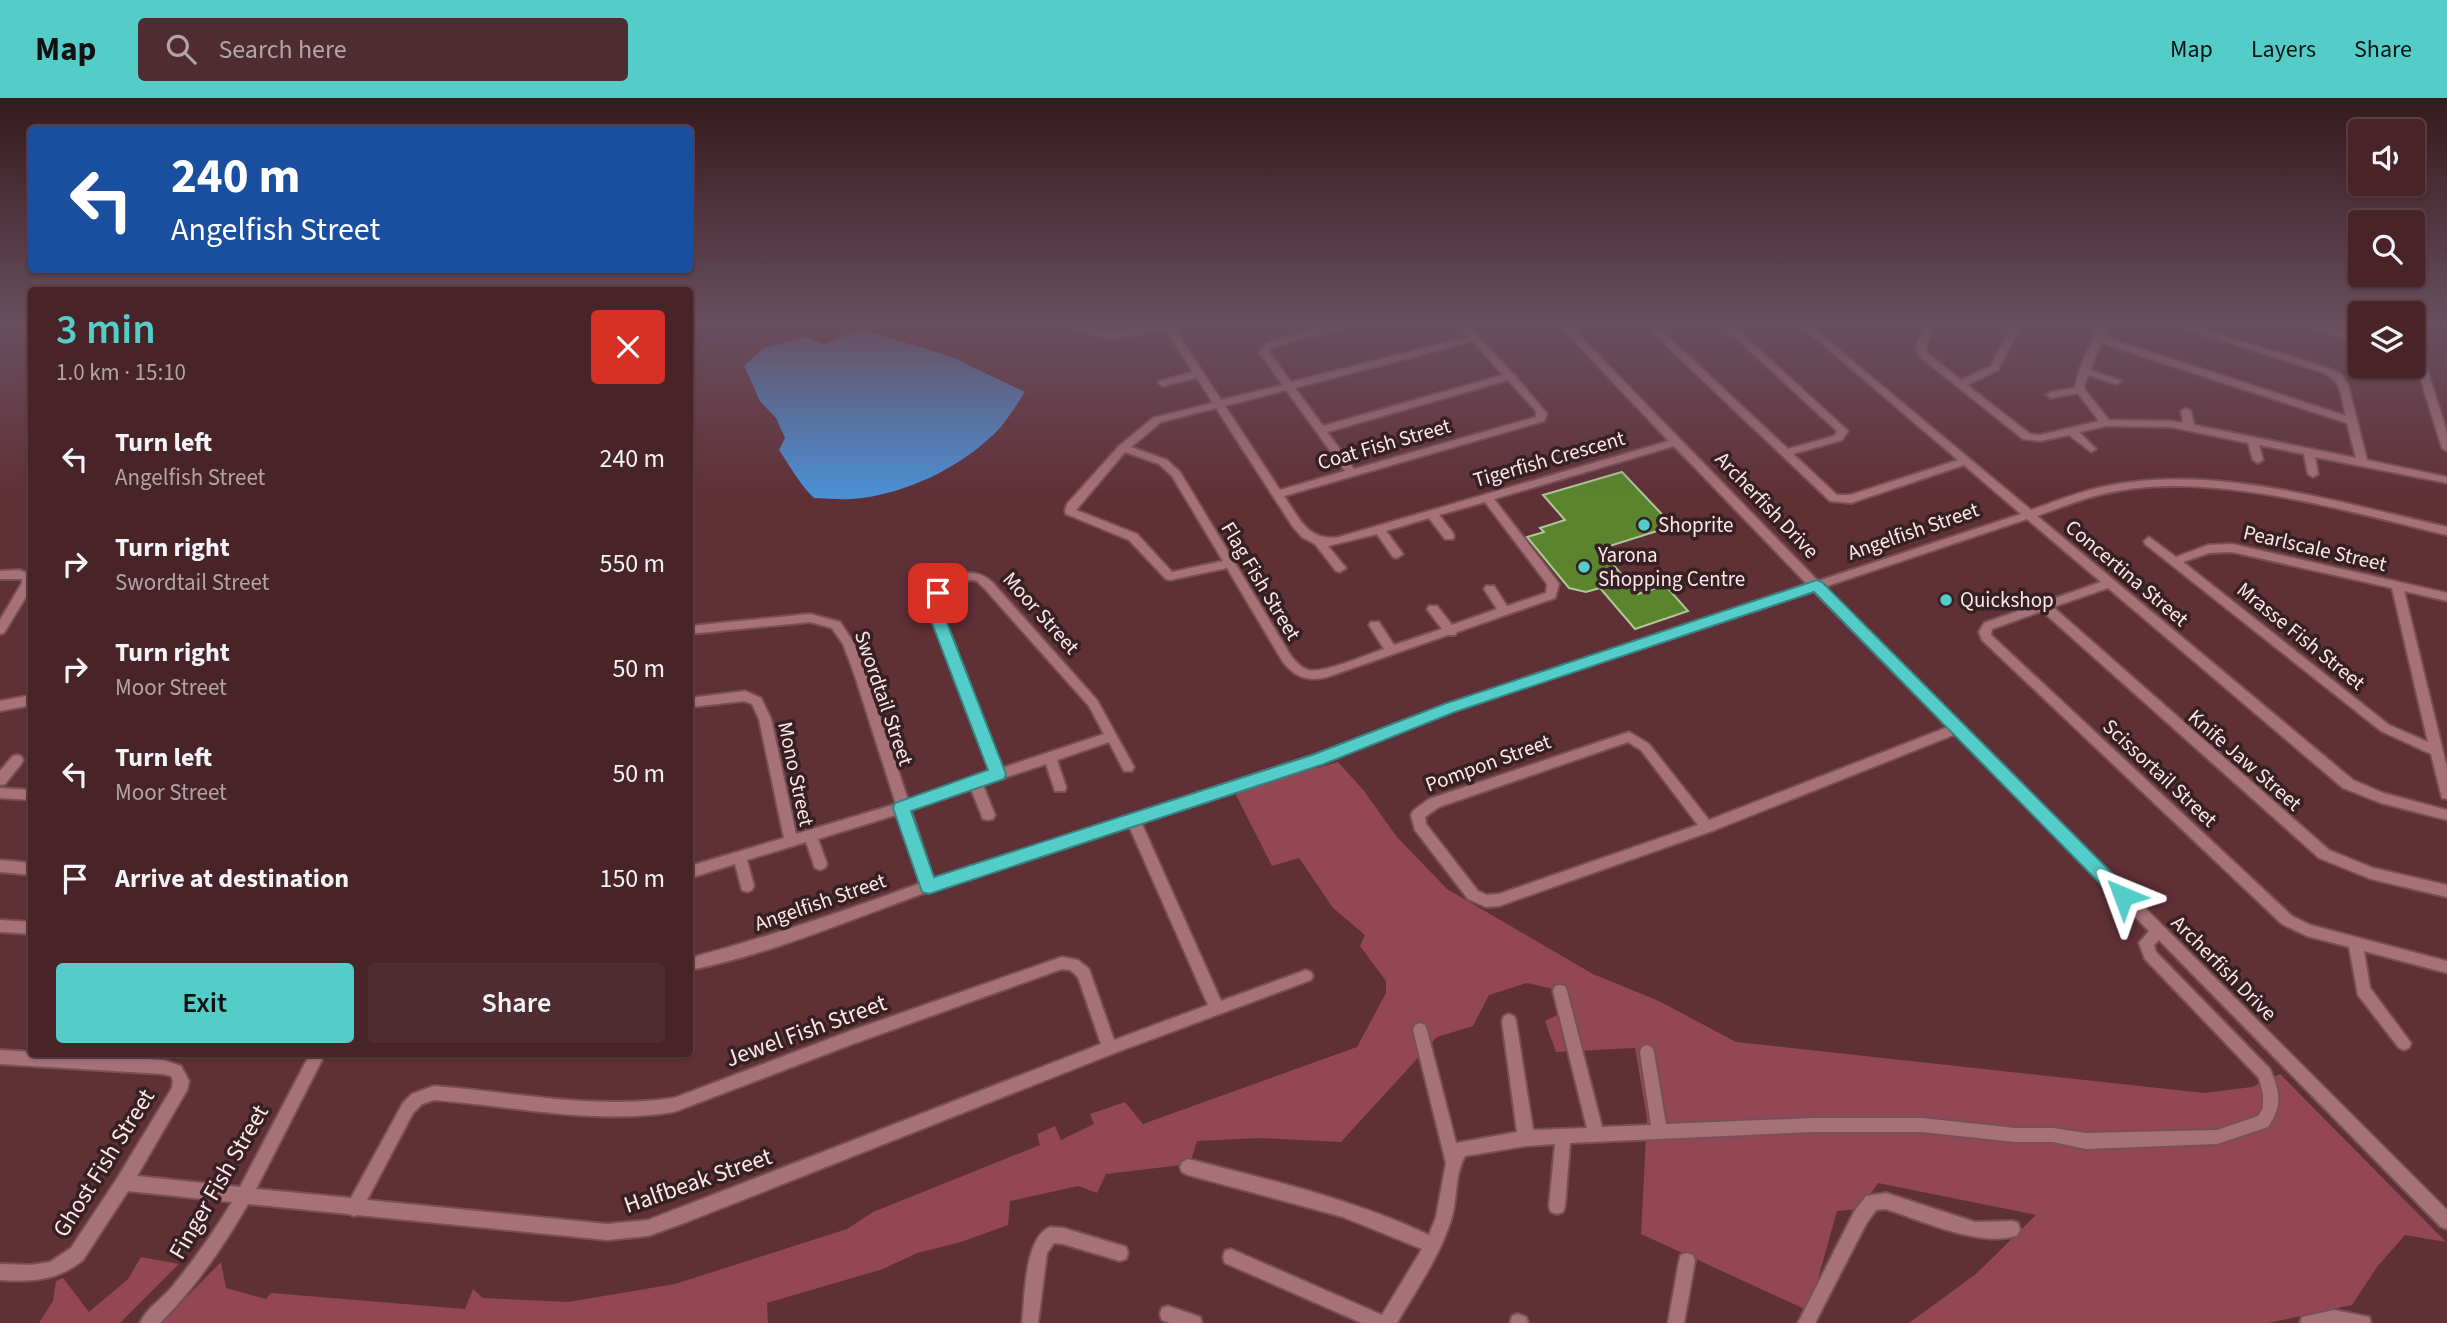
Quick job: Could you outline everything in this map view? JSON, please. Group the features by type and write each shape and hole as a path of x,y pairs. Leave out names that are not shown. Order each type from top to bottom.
{"street":[{"path":"1163,383 1174,380"},
{"path":"1203,380 1303,532 1320,543 1340,568"},
{"path":"1285,380 1352,474"},
{"path":"1227,564 1171,576 1133,537 1072,513 1072,505 1123,449 1157,420 1312,380"},
{"path":"1321,430 1496,380"},
{"name":"Coat Fish Street","path":"1278,494 1540,419 1541,412 1514,380"},
{"name":"Archerfish Drive","path":"1616,380 2158,932 2447,1221"},
{"path":"1708,380 1829,495 1842,500 1966,461"},
{"path":"1786,453 1838,438 1843,431 1787,380"},
{"name":"Concertina Street","path":"1869,380 2348,784 2381,798 2447,815"},
{"path":"1955,380 2022,435 2040,438 2106,423 2189,427 2447,480"},
{"path":"1960,384 1968,380"},
{"path":"2081,380 2080,390 2106,423"},
{"path":"2226,380 2352,421"},
{"path":"2339,380 2343,385 2362,462"},
{"path":"2425,380 2447,448"},
{"path":"2051,395 2080,390"},
{"path":"2186,411 2189,427"},
{"path":"2070,430 2091,449"},
{"path":"2252,439 2258,460"},
{"name":"Tigerfish Crescent","path":"1320,543 1339,541 1676,442"},
{"name":"Flag Fish Street","path":"1123,449 1163,462 1171,469 1287,659 1300,673 1322,675 1545,599 1553,593 1554,588 1487,497"},
{"path":"2309,451 2313,474"},
{"name":"Angelfish Street","path":"693,963 787,936 929,886 1318,759 1449,708 2103,490 2182,482 2250,489 2447,531"},
{"path":"1431,513 1449,536"},
{"path":"1379,529 1397,554"},
{"name":"Mrasse Fish Street","path":"2149,541 2385,728 2436,751"},
{"name":"Pearlscale Street","path":"2175,561 2208,549 2232,548 2447,597"},
{"path":"0,575 19,574 28,580 1,626"},
{"name":"Moor Street","path":"998,774 933,604 938,593 961,578 975,576 985,582 1093,703 1128,767"},
{"name":"Scissortail Street","path":"2109,583 1989,626 1985,632 1986,637 2287,920 2307,930 2447,967"},
{"path":"2398,586 2447,794"},
{"path":"1490,589 1506,612"},
{"name":"Knife Jaw Street","path":"2045,607 2324,854 2371,873 2447,891"},
{"path":"1433,609 1451,632"},
{"name":"Swordtail Street","path":"693,630 810,618 836,625 848,643 860,673 901,808 929,886"},
{"path":"1375,625 1392,651"},
{"name":"Mono Street","path":"693,702 745,696 758,701 765,719 791,842"},
{"path":"0,706 28,700"},
{"name":"Pompon Street","path":"1707,827 1645,747 1629,737 1434,803 1418,815 1420,826 1476,898 1486,901 1505,898 1707,827 1959,728"},
{"path":"693,868 740,859 901,808 1112,736"},
{"path":"1050,757 1060,787"},
{"path":"0,780 17,760"},
{"path":"975,782 988,814"},
{"path":"0,793 28,795"},
{"path":"1133,819 1216,1007"},
{"path":"810,835 820,864"},
{"path":"740,859 747,886"},
{"path":"0,866 28,869"},
{"path":"0,926 28,928"},
{"path":"1452,1160 1460,1149 1527,1138 1596,1134 1813,1125 1922,1125 2100,1141 2217,1137 2263,1122 2271,1110 2271,1094 2265,1074 2150,955 2146,943 2158,932"},
{"path":"2355,942 2363,990 2404,1043"},
{"name":"Jewel Fish Street","path":"354,1208 408,1108 417,1099 434,1093 613,1110 657,1109 1062,963 1073,964 1084,973 1110,1048"},
{"name":"Halfbeak Street","path":"124,1183 607,1232 648,1228 1216,1007 1306,976"},
{"path":"1560,991 1596,1134"},
{"path":"1509,1021 1527,1138"},
{"path":"1387,1323 1444,1219 1452,1160 1419,1030"},
{"path":"1647,1052 1660,1133"},
{"name":"Ghost Fish Street","path":"0,1057 145,1064 176,1071 181,1081 179,1090 124,1183 90,1237 67,1264 43,1273 0,1272"},
{"name":"Finger Fish Street","path":"148,1323 185,1285 243,1196 316,1057"},
{"path":"1557,1206 1563,1136"},
{"path":"1188,1167 1349,1209 1432,1245"},
{"path":"1806,1323 1860,1218 1872,1202 1886,1201 1975,1230 2012,1229"},
{"path":"1030,1323 1039,1250 1050,1236 1063,1236 1120,1253"},
{"path":"1231,1257 1381,1323"},
{"path":"1676,1323 1687,1261"},
{"path":"1168,1314 1194,1323"},
{"path":"2308,1323 2334,1318 2363,1323"}],"shaded area":[{"path":"1338,762 1364,791 1397,837 1447,889 1593,974 1659,1001 1736,1042 2204,1093 2252,1087 2280,1074 2446,1242 2405,1235 2377,1267 2352,1305 2268,1323 1909,1323 1976,1274 2036,1215 1878,1183 1860,1209 1837,1211 1809,1311 1641,1234 1647,1118 1635,1048 1556,1052 1545,1021 1565,1011 1558,990 1527,983 1489,995 1473,1026 1437,1037 1341,1142 1261,1138 1197,1141 1190,1164 1106,1174 1097,1193 1078,1186 1010,1201 1008,1225 961,1242 917,1253 883,1269 767,1303 768,1323 161,1323 221,1262 226,1288 266,1299 271,1293 465,1309 473,1289 483,1298 568,1302 675,1284 847,1229 873,1212 1040,1145 1037,1134 1055,1126 1061,1140 1094,1124 1090,1114 1125,1102 1143,1124 1357,1047 1386,993 1386,981 1360,946 1365,935 1333,908 1299,858 1272,866 1234,791"},
{"path":"141,1257 179,1264 120,1323 39,1323 53,1301 56,1281 63,1278 89,1312 128,1279"}],"water":[{"path":"750,380 1000,380 1025,392 1000,428 951,467 892,492 847,499 814,498 779,450 785,438 776,418 760,401"}],"building":[{"name":"Yarona Shopping Centre","path":"1622,472 1673,526 1600,549 1638,594 1665,585 1688,611 1635,629 1600,588 1586,592 1569,588 1527,537 1544,532 1540,528 1565,520 1543,495"}],"place":[{"name":"Shoprite","path":"1644,525"},
{"name":"Yarona Shopping Centre","path":"1584,567"},
{"name":"Quickshop","path":"1946,600"}],"route":[{"path":"938,593 933,604 998,774 901,808 929,886 1318,759 1449,708 1817,586 2123,896"}]}
